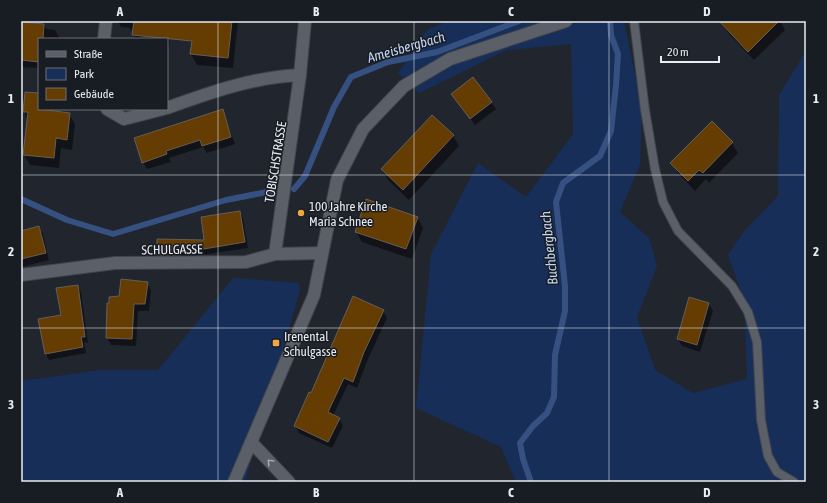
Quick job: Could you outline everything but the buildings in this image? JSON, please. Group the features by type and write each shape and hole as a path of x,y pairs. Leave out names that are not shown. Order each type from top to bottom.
{"street":[{"path":"104,38 106,21"},
{"name":"TOBISCHSTRASSE","path":"275,254 300,75 305,21"},
{"path":"234,482 314,295 337,180 363,129 404,86 450,59 566,21"},
{"path":"168,108 225,87 277,76 300,75"},
{"path":"109,110 124,120 159,110"},
{"name":"SCHULGASSE","path":"21,275 115,263 246,262 275,254 322,254"},
{"path":"250,442 289,482"}],"lane":[{"path":"634,21 645,110 655,169 663,202 678,231 732,286 748,312 757,342 761,420 768,456 777,472 794,482"}],"green space":[{"path":"448,21 624,21 642,108 640,165 620,212 649,238 657,266 637,317 655,370 693,393 747,379 744,300 728,255 744,231 778,196 779,95 806,51 806,482 516,482 501,447 416,408 431,254 478,163 526,197 573,134 571,44 507,50 419,93 398,73 426,31"},
{"path":"233,278 299,283 300,290 245,482 21,482 21,381 101,370 158,370"}],"waterway":[{"name":"Ameisbergbach","path":"294,189 305,176 334,107 351,77 388,62 437,52 519,21"},
{"name":"Buchbergbach","path":"531,482 523,459 520,443 533,426 547,413 554,397 555,355 565,311 565,286 556,202 563,183 600,156 611,131 618,54 611,35 610,21"},
{"name":"Ameisbergbach","path":"21,199 67,220 113,234 226,200 272,191"}],"place":[{"name":"100 Jahre Kirche Maria Schnee","path":"301,213"},
{"name":"Irenental Schulgasse","path":"276,343"}]}
